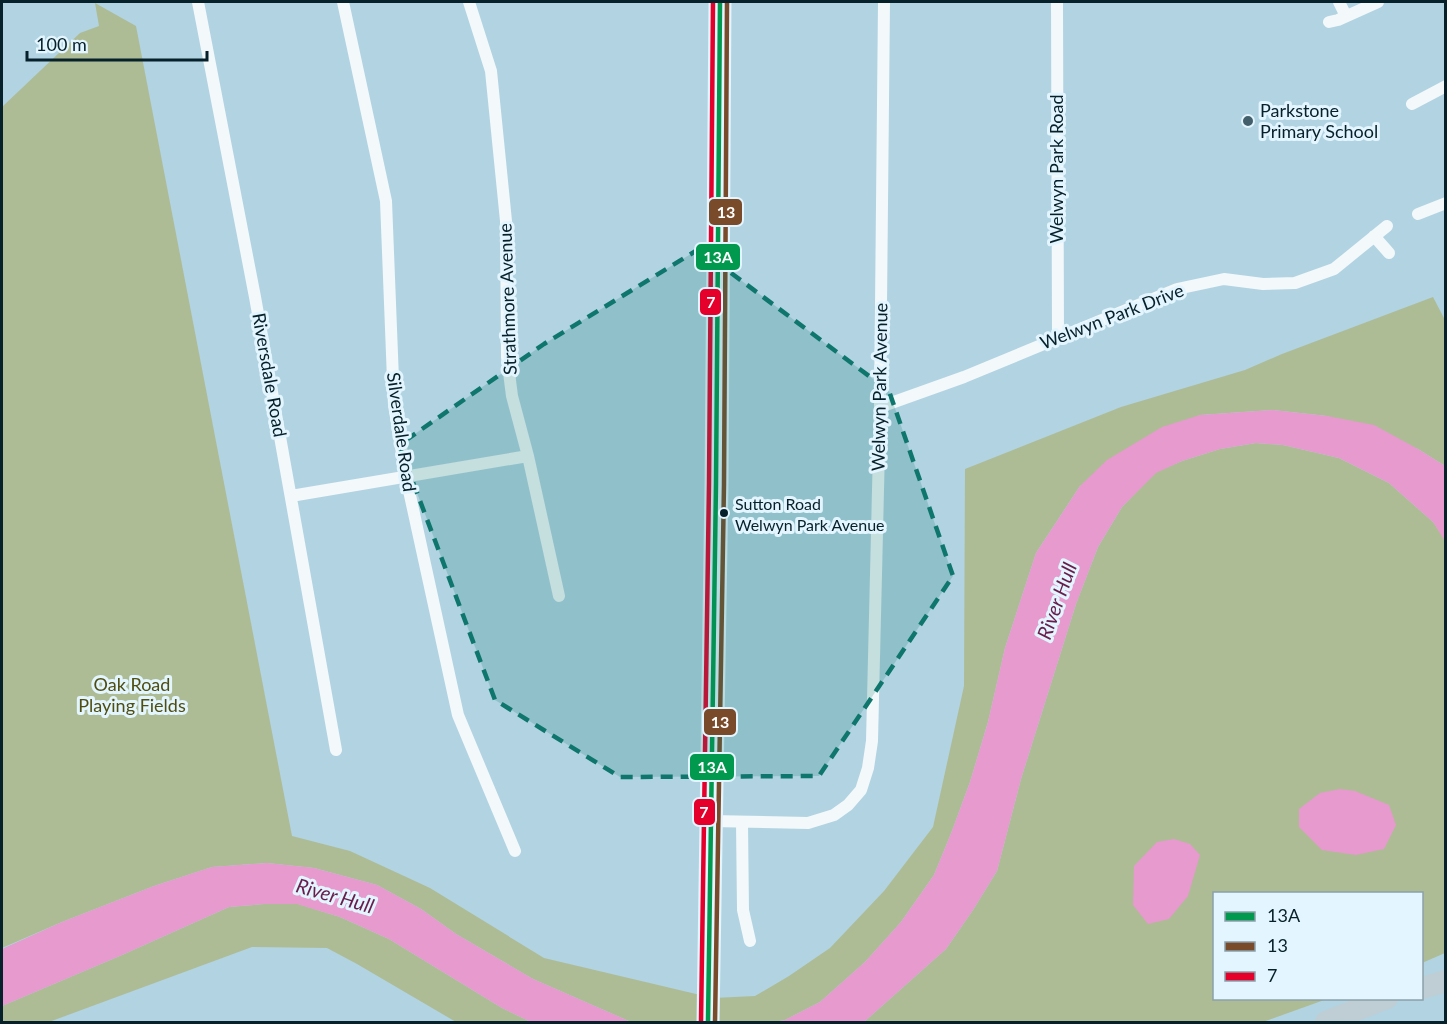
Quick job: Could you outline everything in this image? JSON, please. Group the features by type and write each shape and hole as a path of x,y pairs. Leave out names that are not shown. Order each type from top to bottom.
{"highway":[{"path":"1423,988 1446,981"},
{"path":"1326,1023 1384,1000"}],"street":[{"name":"Riversdale Road","path":"198,2 255,297 336,750"},
{"name":"Silverdale Road","path":"343,2 386,201 394,405 406,477 458,714 516,851"},
{"name":"Strathmore Avenue","path":"469,2 491,70 506,221 507,357 512,396 528,456 559,596"},
{"path":"708,1023 720,2"},
{"name":"Welwyn Park Avenue","path":"711,821 808,823 834,815 848,805 861,790 868,768 872,741 880,407 884,2"},
{"name":"Welwyn Park Road","path":"1057,2 1058,337"},
{"path":"1339,2 1346,16"},
{"path":"1329,22 1378,2"},
{"path":"1412,104 1446,86"},
{"path":"1418,213 1446,203"},
{"name":"Welwyn Park Drive","path":"880,407 964,376 1177,289 1224,279 1263,284 1295,283 1334,269 1387,226"},
{"path":"1374,236 1389,253"},
{"path":"291,496 528,456"},
{"path":"742,823 743,910 750,941"}],"highlighted area":[{"path":"699,249 889,391 953,576 819,776 620,777 495,700 399,445 544,344"}],"green space":[{"name":"Oak Road Playing Fields","path":"95,3 136,26 292,836 350,851 430,888 544,958 713,998 755,996 830,948 884,891 933,827 964,686 965,469 1121,407 1245,370 1433,297 1445,320 1445,466 1418,449 1327,416 1273,410 1200,415 1080,486 1036,553 1005,648 988,722 970,782 934,875 901,922 865,962 820,1002 785,1020 774,1022 631,1022 533,979 456,934 421,909 377,885 314,868 267,863 212,867 154,886 2,948 2,107 80,33 99,26"},
{"path":"1256,443 1283,445 1339,458 1389,483 1433,522 1446,541 1445,953 1423,963 1423,892 1213,892 1213,1000 1324,1000 1263,1022 864,1022 946,949 997,871 1021,779 1076,604 1098,547 1122,507 1156,472 1220,449"},
{"path":"298,904 340,917 389,939 502,1008 531,1022 456,1022 327,948 252,947 49,1022 2,1022 2,1006 229,907"}],"water":[{"name":"River Hull","path":"1273,410 1327,416 1374,425 1445,466 1445,541 1433,522 1389,483 1339,458 1283,445 1256,443 1220,449 1182,461 1156,473 1122,507 1098,547 1076,604 1021,779 997,871 946,949 864,1022 774,1022 785,1020 820,1002 865,962 901,922 934,875 970,782 988,722 1005,648 1036,553 1080,486 1107,460 1162,427 1200,415"},
{"path":"1340,789 1355,791 1389,805 1396,825 1384,849 1356,855 1322,850 1299,827 1299,809 1320,793"},
{"path":"1174,839 1190,844 1200,855 1188,896 1169,919 1148,924 1133,905 1134,866 1157,842"},
{"name":"River Hull","path":"267,863 314,868 377,885 421,909 456,934 533,979 631,1022 531,1022 502,1008 389,939 340,917 297,904 229,907 2,1006 2,949 62,922 154,886 212,867"}],"transit line":[{"name":"7","path":"701,1022 713,2"},
{"name":"13A","path":"708,1022 720,2"},
{"name":"13","path":"715,1022 724,484 727,2"}],"place":[{"name":"Parkstone Primary School","path":"1248,121"},
{"name":"Sutton Road Welwyn Park Avenue","path":"724,513"}]}
